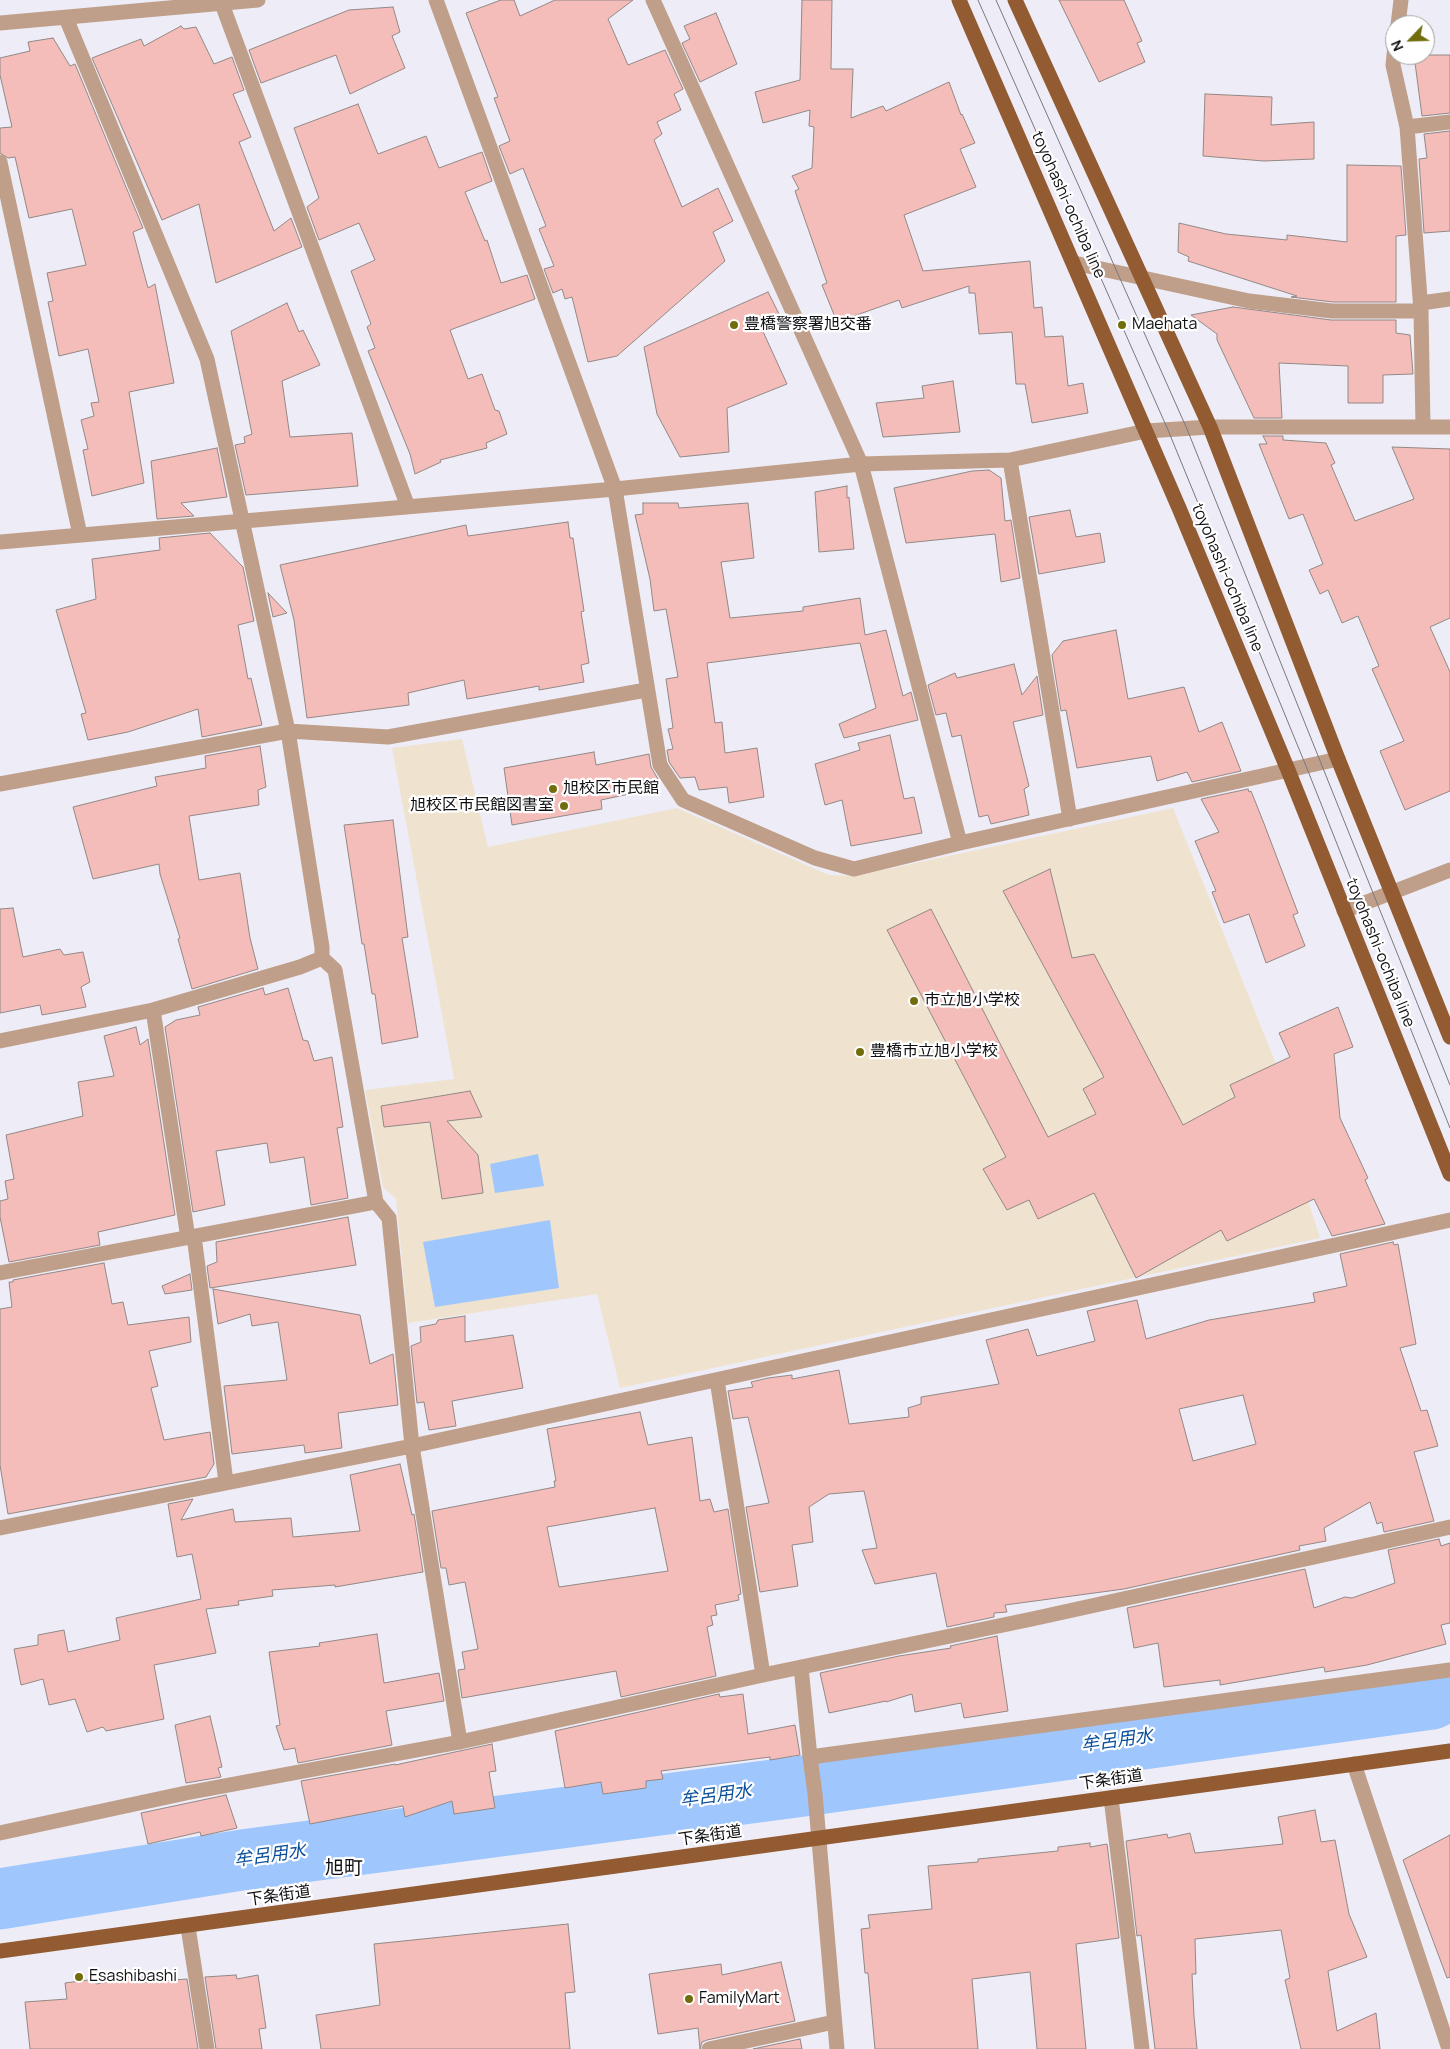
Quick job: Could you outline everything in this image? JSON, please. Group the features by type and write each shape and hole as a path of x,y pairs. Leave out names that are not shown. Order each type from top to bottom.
{"main road":[{"name":"toyohashi-ochiba line","path":"959,0 1146,431 1288,770 1450,1174"},
{"name":"toyohashi-ochiba line","path":"1015,0 1210,428 1338,759 1450,1036"},
{"name":"下条街道","path":"1424,1755 1450,1744"},
{"name":"下条街道","path":"0,1951 188,1927 1450,1751"}],"street":[{"path":"0,23 258,0"},
{"path":"436,0 615,489 646,690 651,704 660,765 683,800 815,858 854,869 960,843 1338,759"},
{"path":"653,0 861,464 960,843"},
{"path":"1400,15 1402,0"},
{"path":"222,4 408,507"},
{"path":"66,18 207,359 288,731 322,947 322,958 335,970 376,1202 388,1218 412,1446 460,1742"},
{"path":"1393,65 1407,127 1421,307 1423,427"},
{"path":"1407,127 1450,122"},
{"path":"0,162 80,535"},
{"path":"1074,263 1258,302 1332,311 1421,307 1450,299"},
{"path":"0,542 615,489 861,464 1010,460 1146,431 1210,428 1450,427"},
{"path":"1010,460 1070,820"},
{"path":"0,784 288,731 388,737 646,690"},
{"path":"1344,911 1450,870"},
{"path":"0,1041 153,1010 300,967 322,958"},
{"path":"153,1010 191,1237 226,1482"},
{"path":"0,1273 376,1202"},
{"path":"0,1528 412,1446 1450,1220"},
{"path":"717,1380 762,1675"},
{"path":"0,1833 186,1794 460,1742 1450,1527"},
{"path":"801,1667 815,1794 837,2049"},
{"path":"810,1756 1450,1670"},
{"path":"1354,1764 1449,2049"},
{"path":"1111,1798 1142,2049"},
{"path":"188,1927 207,2049"},
{"path":"709,2049 834,2022"}],"shaded area":[{"name":"豊橋市立旭小学校","path":"462,739 488,847 677,808 829,875 855,876 1173,808 1285,1086 1306,1194 1320,1238 620,1388 597,1294 408,1323 396,1199 383,1187 365,1090 454,1079 392,748"}],"water":[{"path":"538,1154 544,1186 495,1193 490,1164"},
{"path":"550,1220 559,1288 435,1307 423,1242"}],"building":[{"path":"501,0 514,0 520,16 555,0 633,0 608,19 628,65 665,50 683,89 674,94 681,110 657,122 662,134 654,140 682,207 718,188 733,221 713,232 725,261 617,356 588,362 572,297 565,299 562,289 553,293 544,269 554,266 539,229 546,226 523,168 510,174 499,146 510,141 494,98 498,97 466,13"},
{"path":"802,0 832,0 831,69 853,69 851,118 883,106 886,111 949,82 961,115 975,143 960,149 976,187 904,215 923,271 1030,261 1034,308 1042,307 1045,337 1063,336 1068,386 1083,383 1088,413 1032,423 1025,384 1016,384 1012,332 979,334 975,293 969,293 969,286 902,308 899,300 837,322 822,285 827,283 795,191 799,189 792,176 812,168 814,127 809,126 810,110 763,123 755,92 800,80"},
{"path":"1059,0 1124,0 1142,41 1137,43 1145,62 1099,82"},
{"path":"393,7 400,32 392,36 405,68 350,94 336,55 261,83 249,50 349,10"},
{"path":"716,13 737,64 700,82 682,43 690,39 684,26"},
{"path":"181,26 184,29 196,27 214,64 232,57 244,90 233,94 251,137 239,142 274,231 291,218 302,247 216,283 199,204 162,220 92,58 141,39 144,46"},
{"path":"53,38 70,66 75,64 143,228 133,232 148,288 155,284 174,383 129,392 144,483 92,496 83,450 88,449 81,420 94,416 91,403 99,402 88,349 59,356 48,302 53,301 47,273 86,265 72,209 29,218 15,157 8,158 0,153 0,128 12,127 0,75 0,58 30,51 28,42"},
{"path":"1435,55 1450,55 1450,113 1422,116 1415,65 1435,65"},
{"path":"1205,94 1272,97 1271,125 1314,122 1314,159 1264,161 1203,156"},
{"path":"358,104 378,154 426,136 439,168 482,152 492,181 465,192 485,241 487,240 501,283 527,275 535,299 450,330 468,379 482,374 495,410 499,411 507,434 486,443 487,448 440,460 441,462 415,474 410,454 368,351 375,348 367,327 371,324 351,271 375,260 359,223 319,240 307,207 319,198 294,128"},
{"path":"1450,131 1450,231 1424,233 1419,159 1427,158 1424,134"},
{"path":"1347,165 1401,166 1406,235 1396,236 1396,302 1333,302 1291,297 1297,296 1188,261 1189,257 1178,252 1179,223 1226,234 1287,240 1287,235 1347,242"},
{"path":"768,292 780,316 760,325 787,384 727,408 729,452 680,457 657,414 644,347"},
{"path":"287,303 299,332 303,330 320,365 282,381 290,437 352,433 358,486 246,495 235,445 245,443 244,437 252,434 231,331"},
{"path":"1233,307 1331,320 1396,320 1396,333 1410,335 1413,374 1383,375 1383,403 1348,403 1348,366 1279,363 1282,418 1254,418 1217,340 1217,334 1191,315"},
{"path":"953,381 960,432 883,437 876,403 924,398 922,386"},
{"path":"1263,436 1283,436 1283,440 1326,443 1335,463 1331,465 1355,521 1414,499 1392,447 1450,449 1450,618 1430,627 1450,672 1450,791 1405,810 1380,751 1404,741 1372,669 1379,666 1358,616 1342,623 1328,590 1320,594 1309,570 1323,564 1303,514 1289,519 1259,444 1267,444"},
{"path":"217,448 227,497 181,503 194,516 157,519 151,461"},
{"path":"989,470 1001,478 1005,521 1011,520 1020,578 1001,582 995,534 906,543 894,488 972,471"},
{"path":"847,486 854,549 819,552 815,492"},
{"path":"643,503 678,503 679,508 748,503 754,558 721,562 730,618 803,611 803,607 860,598 865,635 886,630 903,696 911,692 918,720 844,738 839,724 876,708 860,643 707,663 715,723 722,722 725,753 757,748 764,797 729,803 727,787 699,790 695,777 680,778 669,762 667,750 673,749 668,729 673,728 666,679 678,677 666,609 654,611 650,579 635,515 643,514"},
{"path":"1070,510 1076,537 1100,533 1105,562 1039,574 1029,517"},
{"path":"568,522 570,538 573,538 584,611 581,612 589,663 581,665 584,682 539,690 539,686 467,699 464,680 408,693 409,705 307,718 294,620 280,565 466,525 468,536"},
{"path":"210,533 243,567 254,621 238,625 248,679 251,678 262,725 202,737 198,709 128,732 88,740 81,714 86,713 56,610 96,599 92,559 160,550 159,538"},
{"path":"268,593 287,613 273,617"},
{"path":"1116,630 1128,699 1184,687 1199,732 1222,722 1241,771 1192,782 1187,772 1157,781 1151,756 1077,768 1066,710 1061,711 1052,655 1063,641"},
{"path":"1014,664 1022,695 1037,676 1043,715 1013,722 1029,786 1024,789 1029,815 991,824 988,815 979,817 961,735 952,737 946,713 936,715 928,685 955,673 957,678"},
{"path":"890,735 904,799 914,797 922,833 851,846 842,800 825,805 815,764 860,750 858,743"},
{"path":"260,746 266,787 258,790 259,805 189,816 199,880 240,873 250,938 258,969 192,989 178,939 180,938 160,874 159,864 93,879 73,807 157,786 155,777 206,768 205,756"},
{"name":"旭校区市民館","path":"594,752 596,765 649,754 651,767 658,779 641,781 643,791 601,800 602,809 512,825 504,768"},
{"path":"1248,789 1249,792 1251,791 1298,913 1293,915 1305,946 1266,963 1249,914 1224,923 1212,892 1216,891 1195,841 1219,832 1201,799"},
{"path":"393,820 408,937 402,938 418,1037 382,1044 375,994 372,994 364,944 362,944 344,825"},
{"path":"1050,869 1072,958 1094,954 1183,1125 1235,1097 1230,1085 1290,1057 1279,1033 1338,1007 1353,1047 1334,1054 1340,1118 1368,1178 1365,1180 1385,1224 1332,1236 1314,1199 1227,1241 1221,1230 1136,1278 1094,1193 1038,1219 1029,1200 1007,1210 983,1169 1006,1157 887,930 931,909 1048,1137 1096,1114 1083,1089 1104,1077 1003,891"},
{"path":"13,908 23,957 60,949 64,955 83,952 90,982 81,987 86,1007 42,1015 40,1005 0,1013 0,909"},
{"path":"263,988 265,995 288,988 303,1040 308,1041 314,1061 332,1057 343,1127 337,1128 348,1198 311,1205 304,1157 270,1163 267,1143 216,1151 225,1205 193,1212 165,1027 176,1020 200,1015 198,1007"},
{"path":"136,1027 140,1045 148,1039 175,1215 98,1232 100,1245 9,1262 0,1217 0,1201 8,1199 5,1181 14,1179 6,1135 83,1116 78,1082 114,1076 104,1036"},
{"path":"470,1091 482,1117 447,1121 478,1155 483,1193 442,1199 430,1122 384,1127 381,1106"},
{"path":"348,1217 356,1265 210,1288 207,1266 217,1262 216,1242"},
{"path":"1393,1242 1394,1245 1398,1244 1416,1344 1400,1348 1421,1411 1427,1410 1438,1446 1414,1452 1434,1521 1384,1532 1382,1522 1377,1524 1370,1502 1324,1528 1326,1541 1299,1546 1300,1550 1124,1589 1005,1605 1007,1612 994,1613 994,1617 947,1627 936,1573 875,1584 862,1550 877,1548 864,1491 829,1494 809,1507 813,1542 792,1545 798,1586 760,1592 746,1507 769,1503 748,1417 733,1419 728,1391 753,1387 751,1382 768,1378 792,1375 792,1379 839,1370 849,1424 909,1417 908,1408 921,1404 921,1397 999,1384 986,1340 1028,1329 1037,1356 1095,1341 1087,1311 1137,1300 1146,1339 1209,1320 1315,1302 1313,1293 1347,1286 1340,1254","holes":["1243,1395 1256,1444 1193,1461 1179,1409"]},
{"path":"104,1263 112,1304 123,1302 128,1325 189,1317 191,1342 149,1351 158,1386 151,1388 164,1440 210,1432 214,1464 206,1477 8,1514 0,1465 0,1309 12,1307 9,1282"},
{"path":"190,1274 192,1290 165,1294 162,1286"},
{"path":"213,1289 360,1315 370,1364 393,1354 398,1405 338,1413 342,1448 305,1453 304,1445 232,1454 224,1386 287,1380 278,1322 252,1326 250,1314 218,1324"},
{"path":"465,1316 465,1342 513,1335 523,1388 452,1401 456,1426 429,1430 424,1402 417,1403 411,1346 421,1342 420,1327 436,1324 438,1320"},
{"path":"640,1412 648,1445 692,1437 700,1501 710,1499 714,1512 728,1509 741,1594 738,1595 739,1600 715,1605 717,1615 711,1616 713,1625 707,1627 716,1676 621,1697 616,1671 462,1698 458,1670 465,1669 462,1652 478,1649 465,1582 449,1585 446,1568 441,1568 432,1511 555,1487 554,1481 556,1481 547,1429","holes":["655,1508 668,1571 559,1587 547,1527"]},
{"path":"400,1464 412,1515 414,1514 423,1572 335,1587 335,1585 272,1590 273,1596 238,1601 239,1605 206,1609 216,1653 154,1665 164,1719 106,1731 103,1727 87,1732 75,1699 49,1705 43,1679 21,1685 14,1649 38,1645 38,1635 64,1630 68,1652 120,1640 116,1618 201,1599 192,1554 177,1557 168,1504 193,1499 181,1520 233,1509 235,1522 291,1518 293,1537 360,1531 350,1475"},
{"path":"1439,1539 1441,1546 1450,1543 1450,1623 1441,1625 1446,1644 1367,1665 1325,1672 1324,1667 1220,1685 1220,1680 1164,1687 1158,1643 1134,1648 1127,1608 1305,1569 1314,1608 1345,1597 1352,1598 1395,1583 1388,1550"},
{"path":"377,1634 384,1683 439,1673 444,1701 386,1711 392,1745 298,1763 295,1748 284,1750 276,1726 280,1725 269,1652 320,1646 319,1643"},
{"path":"997,1636 1008,1711 964,1718 961,1703 915,1712 912,1694 886,1702 829,1713 820,1673 899,1656 951,1648 950,1646"},
{"path":"719,1694 720,1697 743,1694 748,1734 795,1725 800,1755 770,1760 770,1757 661,1771 663,1779 646,1781 646,1788 603,1794 601,1782 565,1788 555,1731"},
{"path":"210,1716 222,1767 218,1768 221,1777 186,1783 175,1725"},
{"path":"492,1744 496,1771 489,1772 495,1808 454,1814 452,1801 405,1817 403,1806 310,1824 301,1781 395,1765"},
{"path":"226,1795 237,1828 201,1836 200,1832 148,1844 141,1813"},
{"path":"1315,1810 1321,1842 1335,1840 1349,1914 1367,1957 1328,1971 1337,2031 1376,2013 1380,2049 1301,2049 1285,1980 1290,1978 1281,1930 1195,1939 1196,1974 1192,1974 1197,2049 1155,2049 1141,1935 1137,1936 1126,1841 1167,1834 1168,1838 1190,1833 1195,1853 1283,1844 1278,1817"},
{"path":"1450,1835 1450,1977 1447,1978 1403,1860"},
{"path":"1090,1843 1090,1847 1107,1844 1119,1938 1076,1944 1086,2049 1037,2049 1030,1972 972,1979 978,2049 875,2049 868,1973 865,1973 861,1929 870,1928 868,1915 932,1909 928,1866 978,1862 978,1859 1058,1851 1058,1847"},
{"path":"568,1924 575,1992 565,1993 570,2049 321,2049 316,2015 380,2005 374,1944"},
{"path":"781,1962 795,2021 707,2040 702,2042 700,2049 698,2028 658,2034 649,1974 721,1964 722,1975"},
{"path":"142,1974 144,1982 187,1979 198,2049 30,2049 25,2002 67,1999 65,1983 96,1979 96,1984"},
{"path":"236,1975 237,1979 258,1975 266,2028 259,2029 262,2049 216,2049 205,1977"},
{"path":"800,2039 802,2049 753,2049"}],"waterway":[{"name":"牟呂用水","path":"0,1899 242,1860 796,1787 1432,1699"}],"tram line":[{"path":"978,0 1168,430 1306,766 1450,1128"},
{"path":"996,0 1187,429 1450,1085"}],"place":[{"name":"豊橋警察署旭交番","path":"734,325"},
{"name":"Maehata","path":"1122,325"},
{"name":"旭校区市民館","path":"553,789"},
{"name":"旭校区市民館図書室","path":"564,806"},
{"name":"市立旭小学校","path":"914,1001"},
{"name":"豊橋市立旭小学校","path":"860,1052"},
{"name":"Esashibashi","path":"79,1977"},
{"name":"FamilyMart","path":"689,1999"}],"district":[{"name":"旭町","path":"344,1869"}]}
